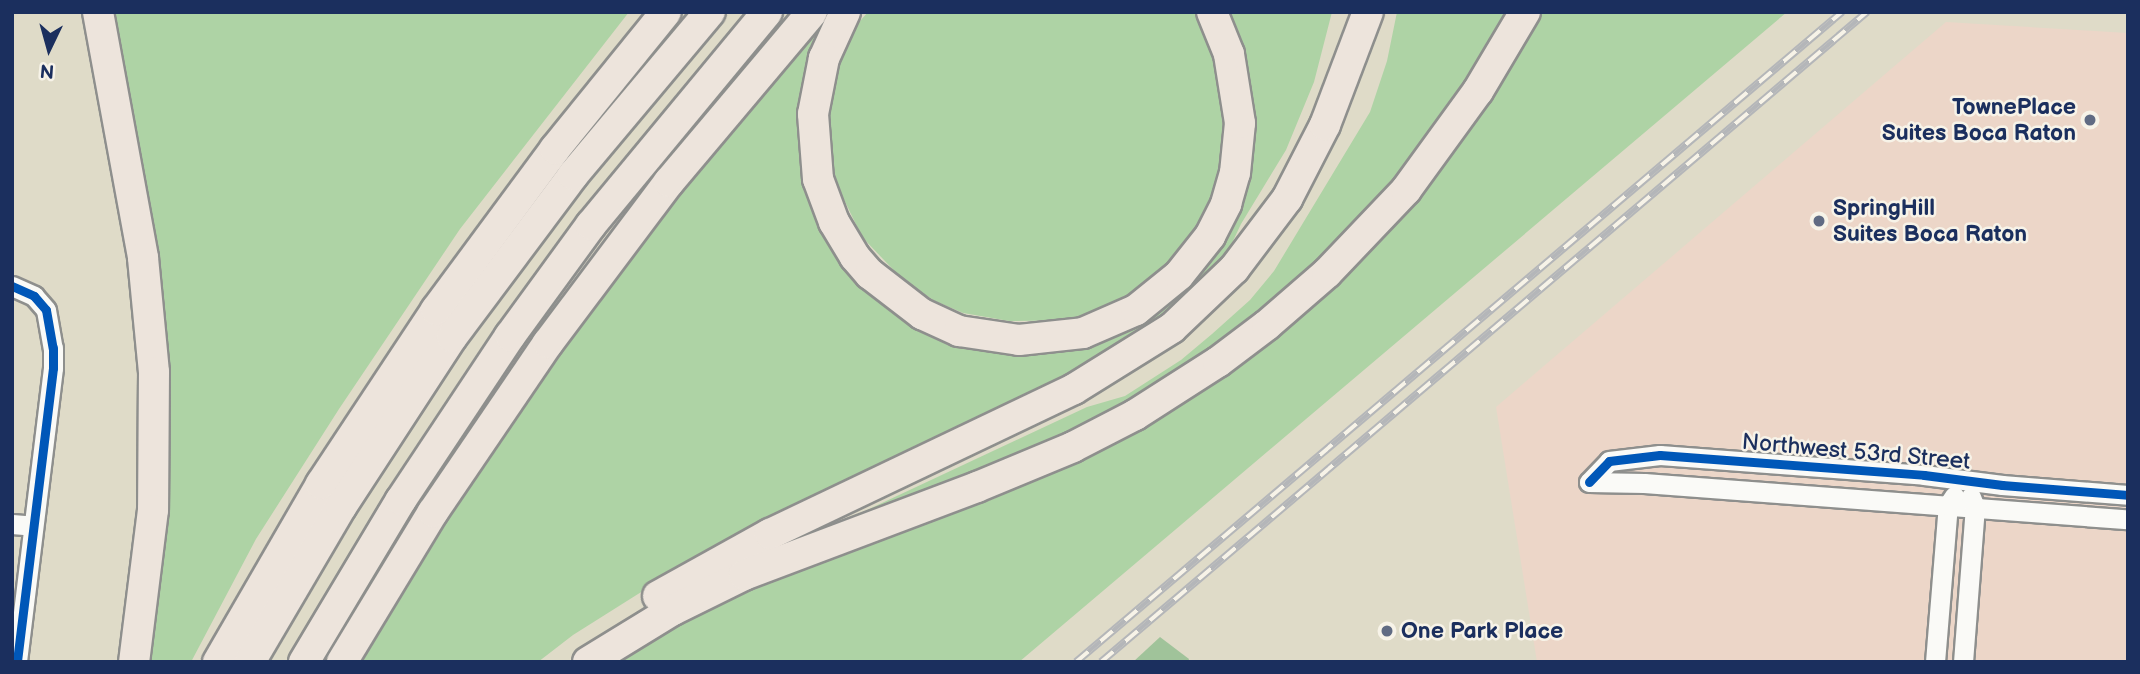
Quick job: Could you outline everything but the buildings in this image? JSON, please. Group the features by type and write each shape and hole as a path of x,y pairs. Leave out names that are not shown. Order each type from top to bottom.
{"highway":[{"path":"218,662 321,484 429,320 555,149 666,12"},
{"path":"250,662 341,507 468,315 573,175 710,12"},
{"path":"304,662 401,500 510,336 625,182 766,12"},
{"path":"342,662 433,512 571,311 702,140 812,12"},
{"path":"845,12 818,76 812,125 818,179 839,231 870,274 922,314 958,331 1019,340 1083,333 1136,310 1179,275 1210,236 1231,189 1238,157 1240,122 1229,54 1212,12"},
{"path":"1340,83 1351,12"},
{"path":"562,662 652,600 710,566 1074,389 1172,327 1234,269 1272,221 1313,152 1368,12"},
{"path":"588,662 661,616 744,575 988,483 1073,447 1135,415 1217,362 1267,325 1327,273 1396,200 1478,91 1525,12"},
{"path":"98,17 143,258 154,372 153,509 134,662"}],"street":[{"path":"12,286 34,296 46,310 53,348 53,368 17,662"},
{"name":"Northwest 53rd Street","path":"2128,495 1660,455 1609,461 1590,482 1644,483 2128,519"},
{"path":"1935,662 1948,505 1964,480"},
{"path":"1962,662 1975,507 1964,480"},
{"path":"12,524 33,526"}],"shaded area":[{"path":"1946,22 2128,33 2128,662 1537,662 1496,407"}],"green space":[{"path":"106,12 629,12 460,229 339,409 256,539 191,662 141,662 162,488"},
{"path":"868,12 1196,12 1224,82 1227,154 1213,202 1179,261 1144,291 1082,320 1009,321 963,313 935,301 905,282 862,237 837,185 830,154 828,106 838,60 853,29"},
{"path":"1223,12 1332,12 1314,82 1286,150 1241,224 1225,258 1180,304 1091,365 805,501 692,560 573,635 538,662 356,662 400,586 572,327 731,119 810,31 820,37 801,137 897,314 1115,335 1149,319 1194,280 1249,178 1255,136 1250,81 1239,42"},
{"path":"1397,12 1507,12 1476,69 1434,132 1364,216 1281,299 1209,353 1129,403 1037,451 835,525 1087,407 1125,396 1181,360 1250,300 1274,271 1370,112 1387,61"},
{"path":"1539,12 1787,12 1019,662 616,662 681,624 803,566 993,499 1070,464 1149,423 1250,358 1327,292"},
{"path":"1160,637 1189,659 1188,662 1133,662"}],"railway":[{"path":"1076,662 1842,12"},
{"path":"1101,662 1867,12"}],"cycle path":[{"path":"12,286 34,296 46,310 53,348 53,368 17,662"},
{"path":"1589,482 1609,461 1660,455 1924,475 2002,485 2128,495"}],"place":[{"name":"TownePlace Suites Boca Raton","path":"2090,120"},
{"name":"SpringHill Suites Boca Raton","path":"1819,221"},
{"name":"One Park Place","path":"1387,631"}]}
